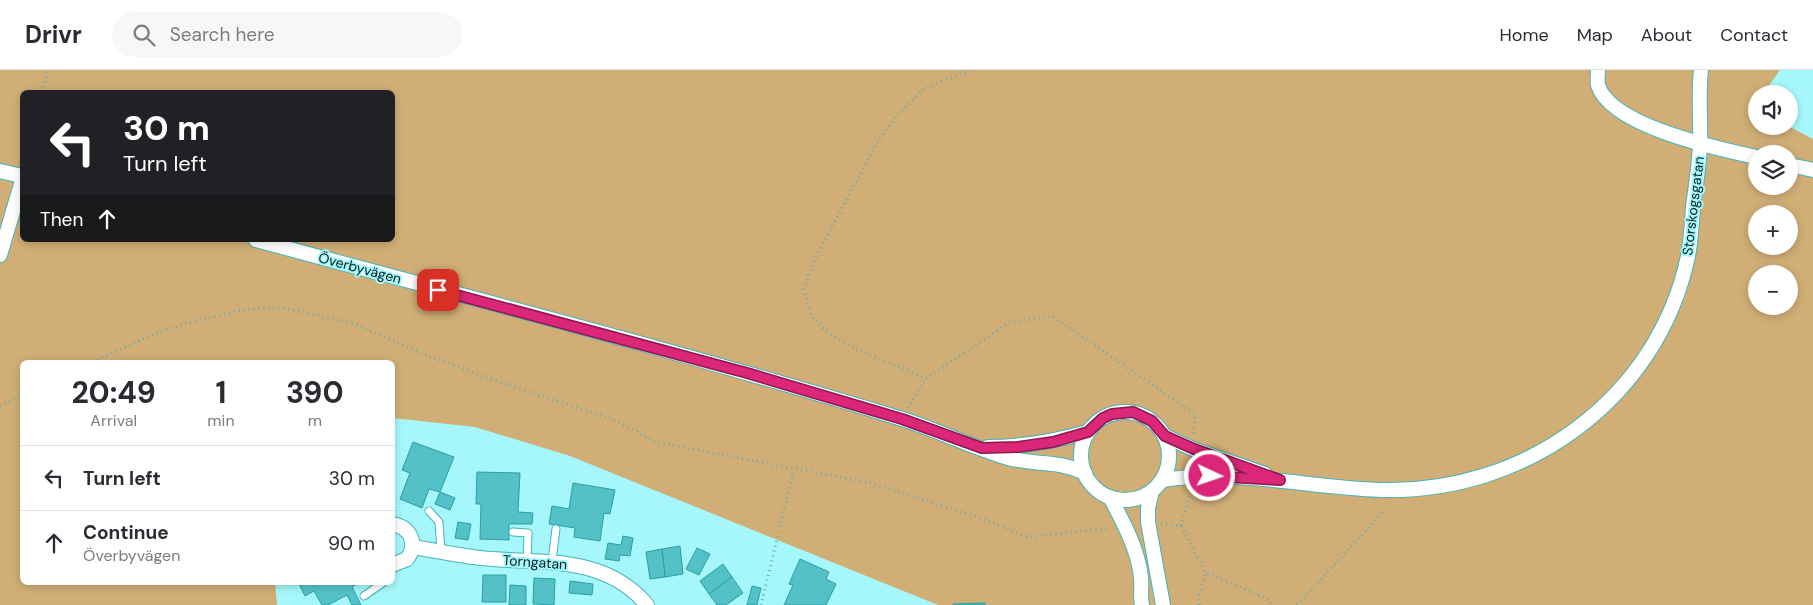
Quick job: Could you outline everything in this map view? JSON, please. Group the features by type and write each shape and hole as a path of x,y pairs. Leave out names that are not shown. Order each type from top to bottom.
{"street":[{"path":"1598,70 1598,85 1610,105 1648,126 1700,145 1748,156"},
{"name":"Storskogsgatan","path":"1280,480 1382,490 1443,487 1497,472 1530,458 1576,429 1622,389 1647,353 1670,310 1688,256 1700,145 1701,70"},
{"path":"1798,167 1813,170"},
{"path":"0,171 20,176"},
{"path":"0,255 20,188"},
{"name":"Överbyvägen","path":"263,242 738,370 902,419 1005,457 1026,462 1057,463 1084,473"},
{"path":"1133,412 1152,421 1165,436 1170,453 1167,472 1163,480 1152,491 1136,499 1118,500 1110,497 1095,488 1084,473 1081,452 1088,432 1103,418 1112,414 1133,412"},
{"name":"Överbyvägen","path":"982,448 1018,447 1053,442 1088,432"},
{"path":"1165,436 1194,449 1280,480"},
{"path":"1163,480 1192,475 1280,480"},
{"path":"1152,491 1148,508 1148,522 1163,605"},
{"path":"1110,497 1125,526 1140,571 1142,605"},
{"path":"395,524 400,525 410,534 413,547 407,559 395,565"},
{"name":"Torngatan","path":"413,547 491,559 552,561 584,566 608,575 628,586 647,605"}],"lane":[{"path":"430,511 439,522 441,552"},
{"path":"552,561 556,529"},
{"path":"512,532 528,533 527,560"},
{"path":"364,596 380,585"}],"path":[{"path":"42,90 48,70"},
{"path":"926,378 857,350 826,331 811,316 804,289 813,263 876,144 896,116 924,90 970,70"},
{"path":"97,360 154,334 183,324 242,310 266,307 288,309 355,324 461,368 612,419 656,442 870,483 978,517 1028,537 1125,526"},
{"path":"902,419 926,378 1010,322 1052,316 1196,414 1194,449"},
{"path":"0,406 20,396"},
{"path":"761,605 794,469"},
{"path":"1192,475 1191,494 1181,526 1206,572 1266,598 1274,605"},
{"path":"1297,605 1383,512"},
{"path":"1148,522 1181,526"},
{"path":"1199,605 1199,594 1206,572"}],"shaded area":[{"path":"0,70 1780,70 1769,85 1748,85 1748,135 1798,135 1798,131 1813,139 1813,605 938,605 570,456 475,427 395,418 395,360 20,360 20,585 275,585 277,605 0,605"}],"building":[{"path":"413,442 454,457 440,492 429,489 422,508 400,499 410,473 402,470"},
{"path":"477,472 520,473 518,512 533,513 532,524 509,524 509,540 480,539 481,504 476,504"},
{"path":"573,483 615,490 610,514 604,513 600,541 574,537 575,528 549,524 552,506 569,509"},
{"path":"440,492 455,498 450,510 435,504"},
{"path":"458,522 471,524 468,540 455,538"},
{"path":"623,536 633,538 630,556 620,555 619,561 605,559 608,543 621,545"},
{"path":"680,546 683,574 665,577 662,549"},
{"path":"697,548 710,554 699,575 686,569"},
{"path":"662,549 665,577 650,579 646,552"},
{"path":"800,559 829,572 826,579 836,584 826,605 784,605 793,585 789,584"},
{"path":"723,564 732,577 709,594 700,581"},
{"path":"483,575 506,575 506,602 482,602"},
{"path":"732,577 743,593 726,605 717,605 709,594"},
{"path":"534,578 555,579 554,605 533,604"},
{"path":"570,581 593,584 592,595 569,593"},
{"path":"300,585 355,585 352,587 361,605 352,605 347,595 328,605 322,605 314,591 305,596"},
{"path":"510,585 526,586 526,605 509,605"},
{"path":"752,586 761,588 757,605 747,605"},
{"path":"985,603 985,605 953,605 953,604"}],"route":[{"path":"438,290 747,373 902,419 982,448 1018,447 1053,442 1088,432 1103,418 1112,414 1133,412 1152,421 1165,436 1194,449 1280,480 1210,476"}]}
